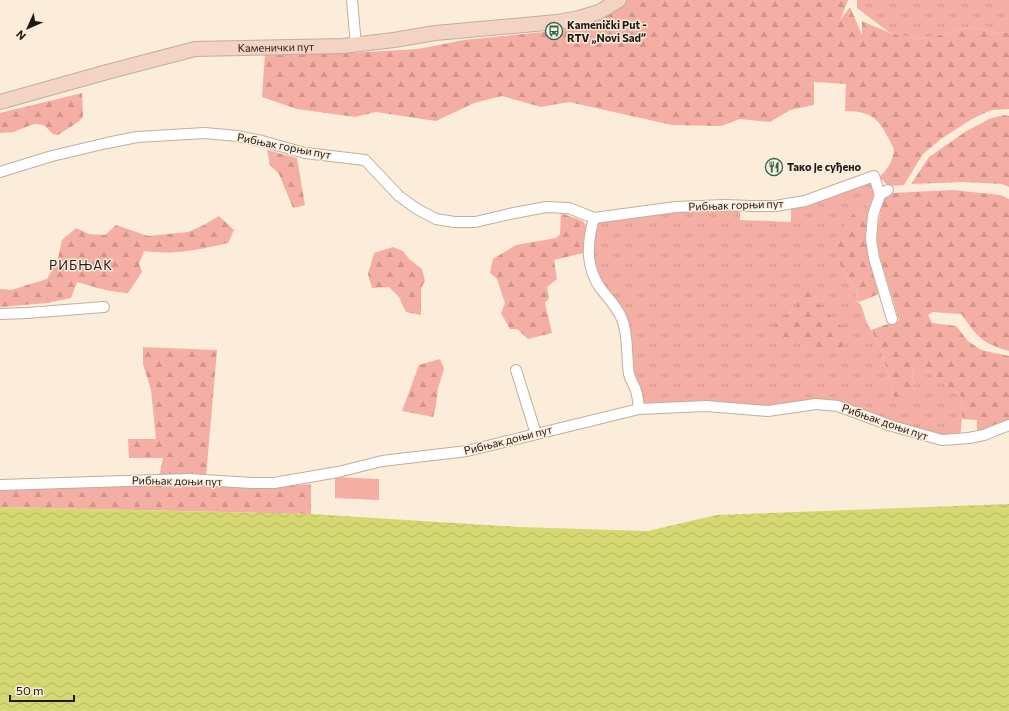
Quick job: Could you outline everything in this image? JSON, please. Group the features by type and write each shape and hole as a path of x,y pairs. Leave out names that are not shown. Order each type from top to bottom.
{"main road":[{"name":"Каменички пут","path":"557,22 602,0"},
{"name":"Каменички пут","path":"0,102 194,49 296,48 356,45 434,33 557,22 579,18 599,12 619,0"}],"street":[{"path":"352,0 356,45"},
{"name":"Рибњак горњи пут","path":"0,172 52,156 107,143 137,138 206,133 237,136 262,141 305,153 365,160 399,196 417,209 436,219 454,222 475,222 546,207 569,208 594,218 676,206 775,206 805,201 874,176 884,192 873,216 871,239 874,258 892,319"},
{"path":"594,218 589,253 590,267 601,289 616,307 626,331 629,375 638,397 639,409"},
{"path":"0,314 104,306"},
{"path":"516,370 536,434"},
{"name":"Рибњак доњи пут","path":"0,485 189,479 274,483 338,472 382,461 467,451 639,409 706,406 768,411 816,404 838,406 892,426 942,440 969,438 984,435 1009,426"}],"green space":[{"path":"624,0 848,0 840,20 850,7 862,35 862,21 890,33 917,39 945,34 968,27 1000,33 1009,32 1009,109 991,110 972,119 941,139 923,154 904,185 889,186 879,177 890,164 894,149 881,125 871,116 864,113 845,111 846,84 814,82 814,105 790,110 770,122 740,119 721,126 672,125 569,102 541,107 502,96 474,103 436,121 376,112 355,117 297,109 262,97 265,53 349,53 418,49 464,40 544,32 562,29 584,22"},
{"path":"857,0 1009,0 1009,32 1000,33 968,27 945,34 917,39 890,33 857,8"},
{"path":"82,93 83,117 58,135 53,134 44,125 34,124 13,132 0,133 0,113"},
{"path":"1003,115 1009,116 1009,187 1002,184 963,182 911,184 929,157 965,132 989,119"},
{"path":"267,150 297,158 305,205 293,208 279,174 270,165"},
{"path":"871,182 876,198 854,213 841,267 857,290 856,300 861,305 867,323 881,348 894,398 915,391 912,374 914,369 925,369 961,396 961,432 955,436 940,437 854,409 644,405 635,377 630,329 625,312 603,284 595,267 593,251 597,221 674,210 740,209 740,220 791,222 791,209 835,196","holes":["809,291 820,305 804,348 797,341 788,314"]},
{"path":"953,190 1000,195 1009,199 1009,351 986,342 976,334 961,314 933,312 928,315 932,323 956,326 968,341 981,350 1009,356 1009,421 980,432 977,432 977,420 962,419 961,396 925,369 914,369 912,374 915,391 912,400 903,404 894,398 881,348 871,330 899,320 880,258 876,238 881,208 885,198 892,193"},
{"path":"876,198 869,255 879,294 859,302 856,300 857,290 841,267 837,249 845,224 854,213"},
{"path":"561,213 583,221 586,226 583,253 554,260 557,279 547,287 549,298 545,303 552,333 528,339 517,329 510,329 501,313 505,303 497,279 490,273 493,259 516,245 556,238 560,234"},
{"path":"219,216 234,230 228,243 207,248 176,252 144,251 139,264 142,272 128,293 108,290 77,282 71,298 47,303 0,307 0,289 11,290 47,279 58,259 62,240 76,228 89,234 105,235 116,225 148,236 188,232"},
{"path":"393,247 403,251 409,259 422,269 425,281 421,288 421,315 406,312 399,297 389,287 372,288 368,274 374,253"},
{"path":"809,290 820,305 845,330 845,345 833,351 817,355 804,348 797,341 781,344 773,331 776,321 792,311 797,305 799,295"},
{"path":"143,347 217,350 206,477 159,477 163,458 129,458 128,439 156,439 151,390 143,364"},
{"path":"440,359 444,369 438,388 433,417 402,411 419,365"},
{"path":"335,477 379,479 379,500 335,498"},
{"path":"190,484 264,488 311,484 311,514 0,507 0,490"}],"water":[{"path":"1009,504 1009,711 0,711 0,507 311,514 518,527 648,531 716,515"}],"place":[{"name":"Kamenički Put - RTV „Novi Sad”","path":"554,31"},
{"name":"Тако је суђено","path":"774,167"}],"district":[{"name":"РИБЊАК","path":"81,265"}]}
